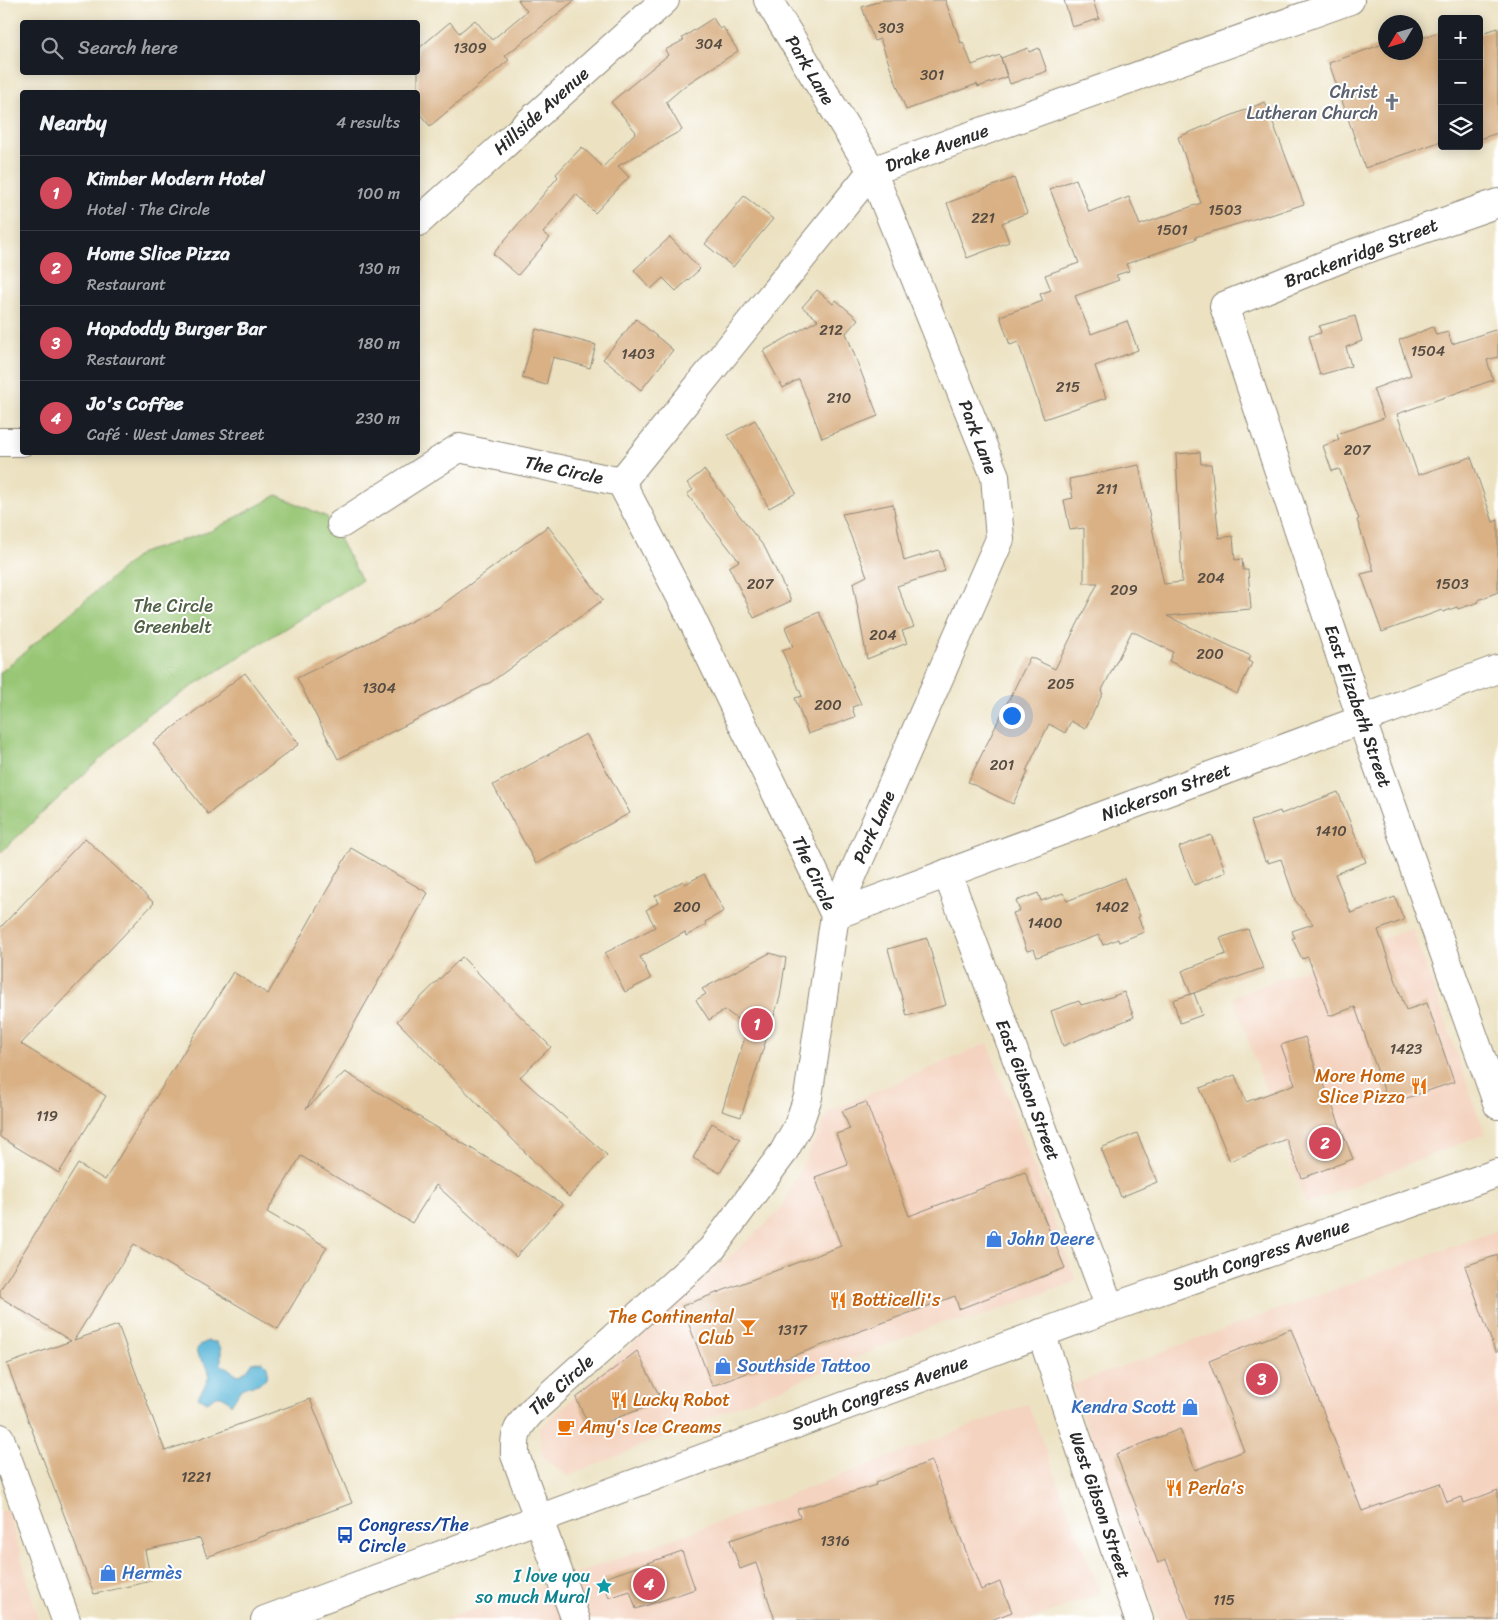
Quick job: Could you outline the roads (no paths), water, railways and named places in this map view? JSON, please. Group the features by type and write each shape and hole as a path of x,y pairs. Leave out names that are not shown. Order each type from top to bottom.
{"street":[{"name":"Hillside Avenue","path":"420,220 665,0"},
{"name":"Park Lane","path":"768,0 872,171 995,476 1000,539 835,915"},
{"name":"Drake Avenue","path":"621,482 872,171 1350,0"},
{"name":"Brackenridge Street","path":"1224,306 1352,254 1498,203"},
{"name":"East Elizabeth Street","path":"1224,306 1362,721 1498,1105"},
{"path":"0,442 20,442"},
{"name":"The Circle","path":"341,524 459,448 621,482 686,607 835,915 808,1097 798,1126 783,1153 711,1250 532,1410 519,1424 514,1437 515,1455 576,1620"},
{"name":"Nickerson Street","path":"835,915 1498,669"},
{"name":"East Gibson Street","path":"947,872 1110,1308"},
{"name":"South Congress Avenue","path":"265,1620 1041,1333 1498,1173"},
{"name":"West Gibson Street","path":"1041,1333 1139,1620"},
{"path":"0,1438 10,1500 66,1620"}],"water":[{"path":"208,1341 216,1342 221,1349 221,1365 229,1368 233,1373 240,1375 252,1363 262,1361 268,1369 263,1382 241,1389 231,1405 221,1396 215,1397 208,1402 198,1397 207,1382 209,1372 198,1356 197,1349"}],"place":[{"name":"Christ Lutheran Church","path":"1392,102"},
{"name":"Kimber Modern Hotel","path":"757,1024"},
{"name":"More Home Slice Pizza","path":"1419,1086"},
{"name":"Home Slice Pizza","path":"1325,1143"},
{"name":"John Deere","path":"994,1239"},
{"name":"Botticelli's","path":"838,1300"},
{"name":"The Continental Club","path":"748,1327"},
{"name":"Southside Tattoo","path":"723,1366"},
{"name":"Hopdoddy Burger Bar","path":"1262,1379"},
{"name":"Lucky Robot","path":"619,1400"},
{"name":"Kendra Scott","path":"1190,1407"},
{"name":"Amy's Ice Creams","path":"566,1427"},
{"name":"Perla's","path":"1174,1488"},
{"name":"Congress/The Circle","path":"345,1535"},
{"name":"Hermès","path":"108,1573"},
{"name":"Jo's Coffee","path":"649,1584"},
{"name":"I love you so much Mural","path":"604,1586"}],"park label":[{"name":"The Circle Greenbelt","path":"173,616"}]}
